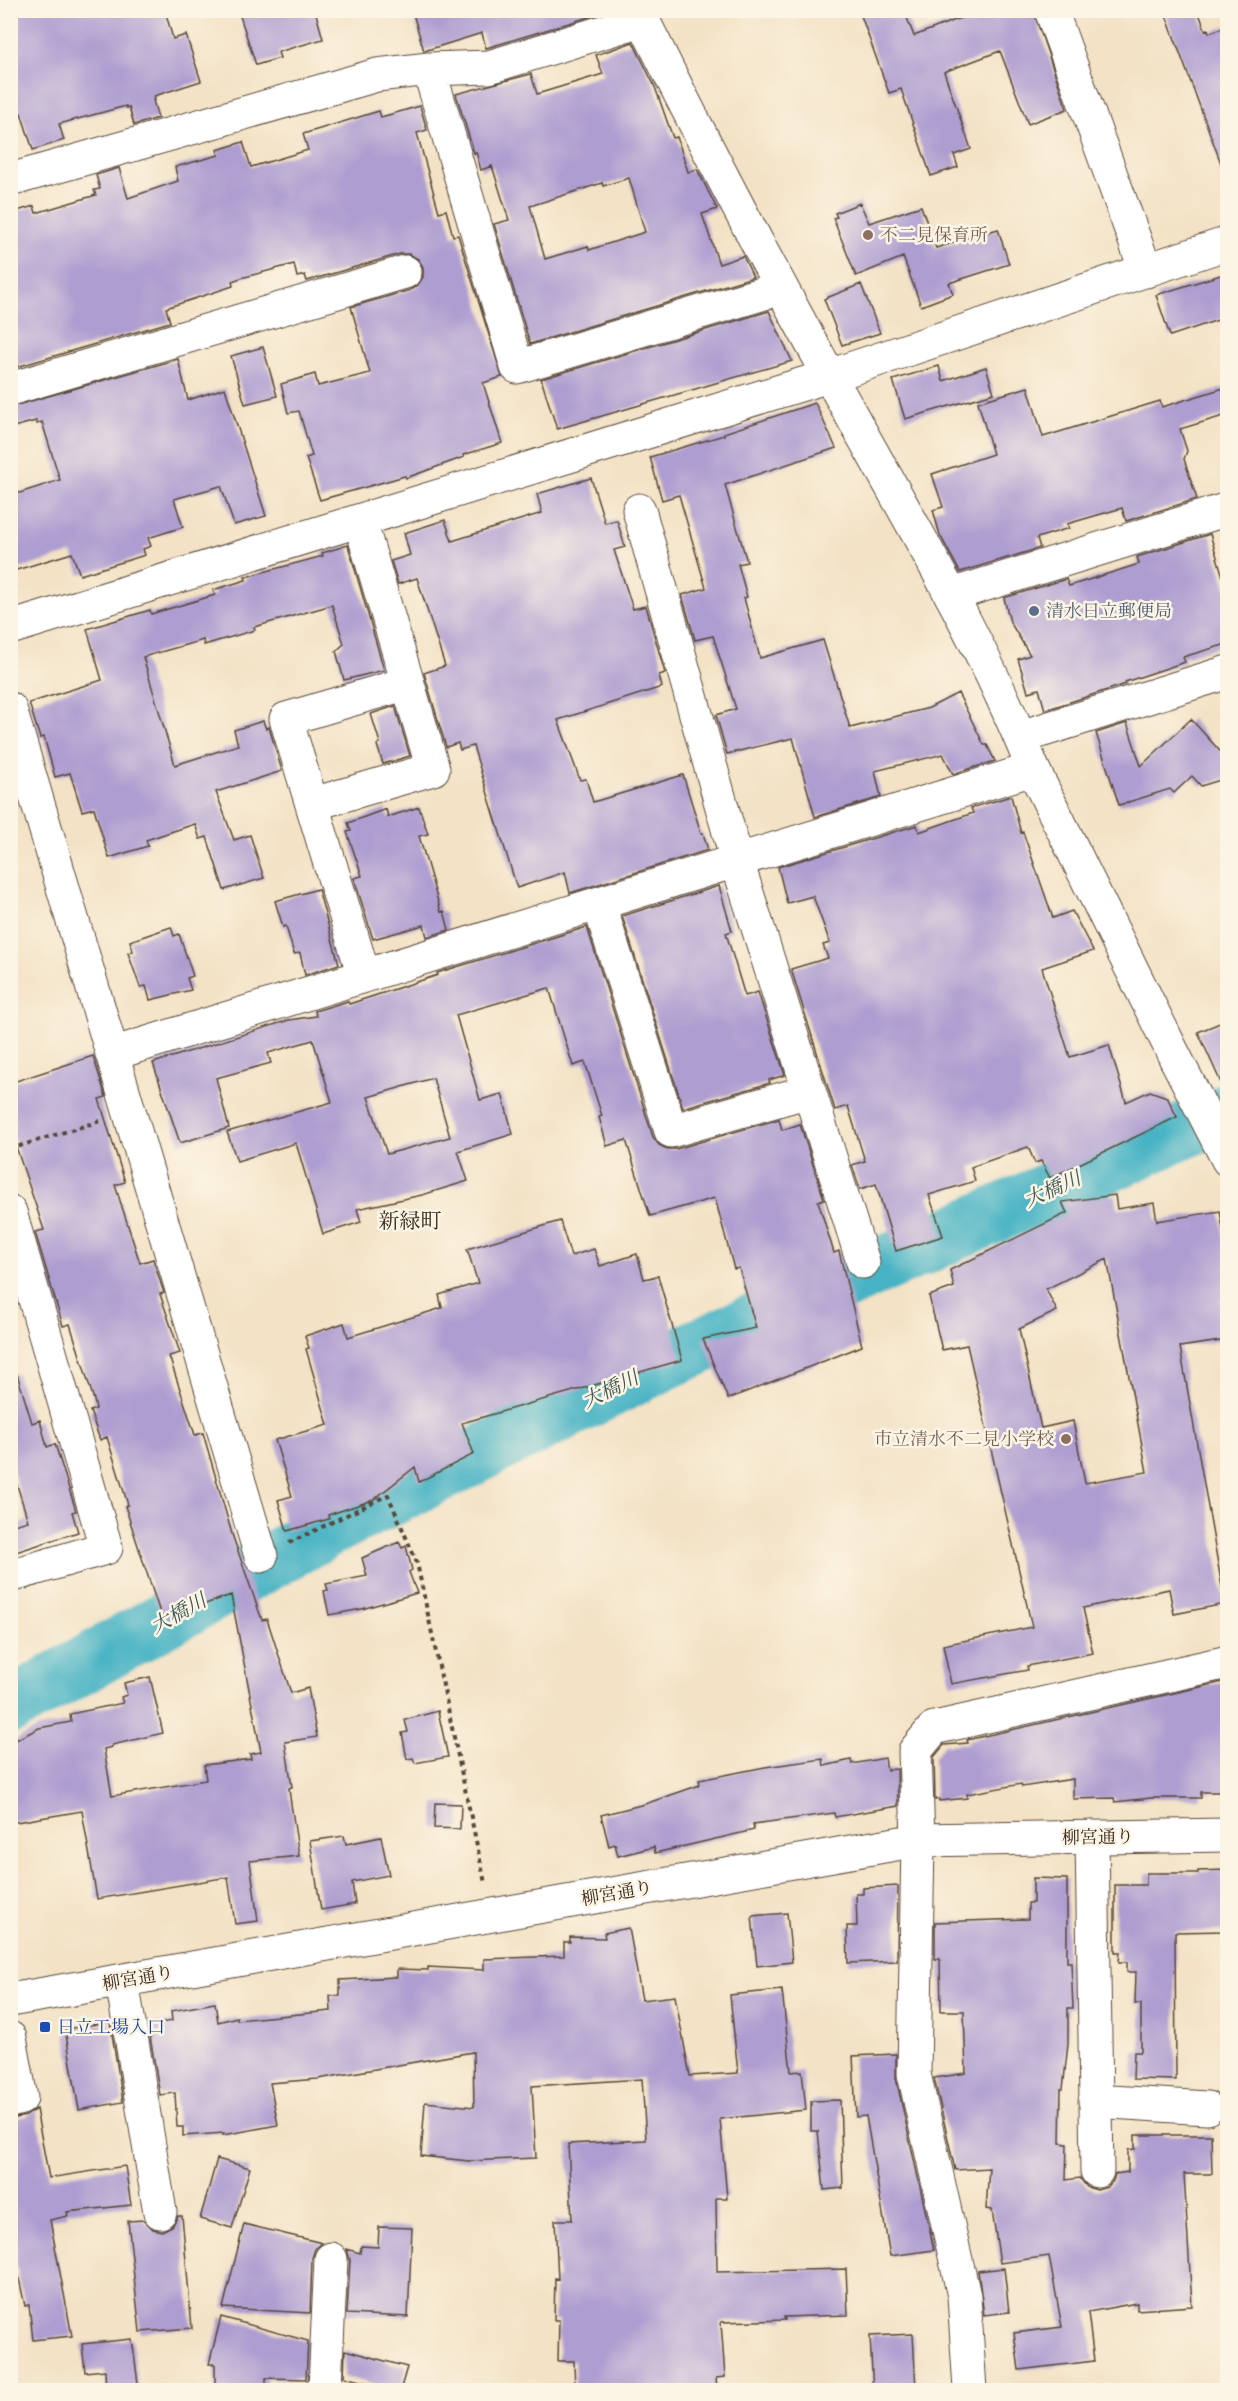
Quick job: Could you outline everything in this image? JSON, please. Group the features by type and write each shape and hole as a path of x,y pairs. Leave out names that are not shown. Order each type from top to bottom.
{"street":[{"path":"1051,10 1146,271"},
{"path":"10,180 377,75 429,69 489,67 640,15 781,288 951,595 1021,737 1033,769 1225,1155"},
{"path":"429,69 517,367 781,288"},
{"path":"10,628 829,376 1227,243"},
{"path":"10,389 405,272"},
{"path":"951,595 1227,509"},
{"path":"639,510 737,861 863,1262"},
{"path":"313,804 433,769 360,521"},
{"path":"1021,737 1227,672"},
{"path":"364,976 286,719 408,683"},
{"path":"10,709 261,1556"},
{"path":"112,1054 1033,769"},
{"path":"599,904 671,1131 809,1090"},
{"path":"10,1212 106,1548 10,1576"},
{"path":"970,2391 964,2296 914,2074 918,1840 915,1750 934,1728 1227,1662"},
{"name":"柳宮通り","path":"10,2000 918,1840 1227,1835"},
{"path":"1092,1837 1097,2171"},
{"path":"122,1981 160,2212"},
{"path":"10,2038 21,2098 10,2101"},
{"path":"1095,2101 1207,2108"},
{"path":"321,2391 325,2386 331,2259"}],"path":[{"path":"10,1149 129,1112"},
{"path":"261,1556 388,1495 417,1563 492,1916"}],"building":[{"path":"10,10 165,10 173,39 186,35 201,81 154,96 158,118 134,125 129,107 126,108 126,106 59,124 64,140 33,150 21,113 10,116"},
{"path":"260,10 315,10 323,39 278,52 280,58 256,65 240,16"},
{"path":"412,10 598,10 599,14 486,48 482,33 424,51"},
{"path":"859,10 904,10 914,36 981,10 1033,10 1067,109 1028,124 1000,51 944,72 971,149 954,155 958,167 931,176 901,89 889,93"},
{"path":"1164,10 1198,10 1205,30 1208,29 1209,33 1227,26 1227,174 1225,174"},
{"path":"633,42 655,87 673,138 677,137 688,172 697,169 717,209 702,214 719,264 743,256 753,277 530,344 494,224 509,220 492,166 481,170 456,94 531,74 537,94 603,74 596,55","holes":["629,178 645,232 589,250 588,246 545,259 530,206 602,183 603,186"]},
{"path":"420,106 427,130 417,133 439,212 446,210 453,236 458,235 502,377 483,383 502,443 463,455 464,457 406,478 405,476 320,500 306,458 312,456 299,411 288,413 281,384 315,374 318,386 370,373 351,307 410,290 418,285 423,277 423,267 418,259 409,254 400,254 307,281 305,275 297,277 294,264 241,278 232,281 233,286 166,308 170,322 10,369 10,213 34,206 36,213 96,195 94,190 100,189 96,175 119,168 128,198 178,181 175,167 219,155 217,150 243,142 251,167 308,150 303,134 379,111 381,117"},
{"path":"860,203 869,223 921,206 936,248 998,229 1009,264 949,283 953,294 921,306 903,257 856,276 833,218 837,217 835,213"},
{"path":"1227,273 1227,317 1170,336 1156,295"},
{"path":"861,284 880,333 842,345 824,299"},
{"path":"769,311 792,361 557,429 541,379"},
{"path":"263,347 277,396 245,404 231,356"},
{"path":"178,359 188,400 225,388 266,516 234,525 221,486 174,499 183,527 148,538 151,546 143,549 145,555 80,575 72,553 10,572 10,496 60,480 42,422 37,424 36,421 10,428 10,407"},
{"path":"939,366 943,381 986,367 994,393 905,419 893,380"},
{"path":"1028,387 1043,437 1160,401 1162,407 1227,387 1227,415 1180,429 1187,451 1184,459 1197,499 1126,521 1122,508 1067,524 1069,528 1037,538 1040,548 960,572 940,535 933,510 943,507 932,474 993,454 978,402"},
{"path":"815,403 836,448 725,485 747,562 738,564 747,597 744,598 760,658 823,640 850,728 929,708 958,693 984,745 987,745 995,761 953,774 943,754 875,771 881,797 815,817 793,738 727,754 716,715 736,709 713,636 695,640 682,595 706,588 679,495 662,500 650,457 724,435 724,433"},
{"path":"591,478 605,523 617,520 625,547 614,550 633,609 646,606 665,673 659,675 662,687 558,720 580,780 586,779 593,802 683,775 708,850 570,893 565,872 517,888 473,746 460,750 458,743 446,747 424,673 445,666 417,578 398,584 391,561 410,555 404,533 445,520 452,541 542,513 537,494"},
{"path":"1210,534 1227,590 1227,644 1183,657 1185,662 1125,682 1126,684 1045,710 1039,689 1028,692 1018,659 1030,655 1010,622 1004,598 1066,579 1069,586 1139,564 1137,557"},
{"path":"348,545 384,670 344,680 336,651 344,644 332,605 254,627 255,630 204,645 203,640 143,657 175,765 238,745 234,730 263,721 266,729 269,727 282,771 216,792 234,840 250,835 264,878 224,890 207,837 200,839 195,824 146,840 148,846 109,858 94,808 82,811 70,773 55,777 44,737 40,738 29,703 102,680 87,629 150,610 151,614 215,595 213,590 246,580 245,577 323,556 322,553"},
{"path":"395,706 410,756 383,764 377,745 380,743 371,714"},
{"path":"1191,719 1227,759 1227,778 1201,786 1192,776 1174,793 1170,789 1119,805 1096,733 1127,723 1141,766"},
{"path":"1011,796 1021,833 1023,832 1053,918 1072,911 1093,951 1042,968 1070,1057 1109,1045 1126,1102 1150,1091 1167,1097 1177,1117 1050,1178 1041,1161 1035,1163 1028,1147 971,1167 975,1181 929,1195 943,1236 896,1251 876,1184 860,1189 852,1165 865,1161 848,1106 835,1110 791,969 828,958 823,945 830,943 813,896 787,903 778,867 917,825 919,832 973,813 971,808"},
{"path":"419,807 428,834 419,836 441,912 444,911 449,930 427,937 424,925 373,939 354,878 362,876 347,832 351,831 348,823 386,809 388,817"},
{"path":"719,886 732,931 726,933 745,996 758,992 785,1075 769,1080 770,1083 683,1108 622,916"},
{"path":"318,889 339,964 305,975 300,953 294,954 286,926 283,927 275,901"},
{"path":"171,927 174,936 179,934 193,976 187,978 191,990 150,1000 146,986 140,987 128,953 133,951 130,941"},
{"path":"587,927 653,1137 659,1145 667,1149 676,1149 779,1119 782,1130 800,1124 824,1199 818,1201 834,1253 839,1251 862,1346 728,1399 703,1339 756,1328 739,1268 734,1269 715,1198 650,1216 626,1140 607,1146 599,1117 602,1116 585,1062 573,1066 549,988 456,1015 480,1100 502,1094 513,1134 458,1151 468,1181 422,1195 357,1209 361,1222 323,1234 296,1143 237,1161 227,1132 332,1102 313,1040 268,1053 271,1063 216,1078 229,1128 180,1143 153,1063 289,1020 316,1016 315,1011 348,1001 349,1004 438,975 437,973","holes":["433,1078 450,1137 387,1154 368,1097"]},
{"path":"1227,1020 1227,1096 1198,1032"},
{"path":"93,1056 106,1097 99,1099 125,1182 115,1185 140,1263 153,1259 164,1293 160,1294 180,1353 169,1356 195,1435 203,1433 232,1534 262,1620 267,1619 291,1693 308,1688 317,1737 285,1742 299,1856 250,1861 258,1921 235,1924 228,1877 97,1899 82,1811 10,1823 10,1743 39,1728 71,1722 70,1714 123,1703 121,1697 127,1695 124,1683 150,1677 163,1733 104,1749 112,1796 206,1780 204,1765 251,1759 250,1754 261,1752 231,1595 162,1619 125,1506 128,1505 107,1437 100,1440 90,1411 96,1409 94,1400 70,1324 63,1326 35,1232 44,1230 10,1129 10,1083"},
{"path":"1115,1195 1117,1209 1154,1203 1157,1221 1220,1211 1227,1254 1227,1297 1221,1299 1227,1340 1180,1347 1225,1604 1174,1614 1169,1589 1083,1608 1093,1653 1027,1666 1028,1670 951,1684 943,1645 1032,1627 967,1345 942,1350 929,1296 954,1287 950,1270 1067,1213 1062,1202","holes":["1107,1259 1147,1472 1085,1483 1073,1421 1041,1428 1019,1329 1057,1311 1046,1289"]},
{"path":"560,1221 571,1256 594,1249 600,1266 637,1254 644,1279 658,1276 682,1360 462,1423 474,1454 419,1482 415,1467 373,1500 328,1515 329,1519 287,1531 278,1500 292,1496 275,1440 328,1425 306,1349 309,1348 305,1336 344,1323 348,1337 442,1308 439,1295 478,1283 467,1249"},
{"path":"17,1374 32,1423 40,1420 47,1447 55,1444 76,1511 72,1512 78,1532 10,1554 10,1526 28,1521 10,1462 10,1375"},
{"path":"399,1542 402,1548 406,1546 412,1570 409,1572 417,1593 362,1609 329,1615 324,1591 328,1590 326,1584 367,1576 362,1558"},
{"path":"1227,1681 1227,1792 1201,1792 1201,1798 1151,1798 1115,1802 1114,1798 1073,1799 1073,1779 1022,1787 1021,1784 967,1794 967,1798 935,1800 934,1757 944,1745 968,1743 967,1740"},
{"path":"438,1711 448,1757 415,1763 413,1758 407,1759 402,1733 408,1732 405,1720"},
{"path":"885,1758 887,1770 897,1769 898,1806 835,1817 834,1813 753,1824 754,1830 655,1853 654,1847 618,1856 615,1844 609,1846 601,1815 645,1804 700,1785 699,1780 823,1759 824,1766 851,1760 852,1764"},
{"path":"435,1803 461,1804 460,1829 434,1828"},
{"path":"344,1836 346,1844 381,1837 389,1875 352,1882 355,1904 321,1910 310,1841"},
{"path":"1227,1870 1227,1931 1175,1932 1176,2080 1133,2079 1134,2052 1141,2052 1141,2004 1135,2004 1136,1972 1127,1972 1127,1962 1119,1962 1120,1952 1115,1952 1115,1885 1146,1885 1146,1873 1198,1873 1198,1871"},
{"path":"1033,1878 1067,1879 1067,1962 1071,1962 1073,2008 1068,2008 1068,2044 1063,2089 1061,2089 1060,2143 1067,2144 1066,2180 1080,2178 1087,2187 1097,2190 1107,2187 1113,2181 1115,2174 1128,2172 1128,2150 1135,2149 1135,2135 1211,2135 1212,2174 1184,2174 1192,2306 1137,2310 1137,2303 1088,2312 1094,2361 1019,2370 1014,2333 1062,2327 1049,2256 1000,2263 992,2210 986,2209 989,2168 955,2170 934,2078 966,2073 964,2011 941,2011 940,1959 935,1959 935,1922 1028,1919 1028,1903 1033,1903"},
{"path":"898,1886 897,1961 848,1963 847,1926 857,1926 856,1894 863,1894 863,1888"},
{"path":"787,1913 792,1962 757,1966 752,1916"},
{"path":"629,1928 642,2000 675,1996 690,2076 738,2073 730,1995 782,1990 791,2072 802,2071 806,2110 720,2119 727,2198 716,2198 717,2272 846,2269 848,2315 721,2322 725,2377 716,2378 717,2391 575,2391 574,2361 558,2361 559,2320 554,2320 555,2278 558,2279 555,2220 572,2220 568,2144 646,2140 642,2079 532,2086 536,2158 469,2161 421,2156 425,2102 474,2107 473,2052 318,2079 270,2083 278,2125 223,2135 224,2133 183,2136 183,2127 177,2127 175,2093 160,2095 148,2025 172,2021 171,2011 215,2003 218,2022 237,2017 237,2020 331,2011 330,1996 340,1996 340,1980 397,1977 397,1969 428,1970 428,1967 484,1970 484,1959 564,1956 564,1942 570,1942 570,1937 605,1938 604,1933"},
{"path":"110,2022 123,2102 79,2110 65,2029"},
{"path":"896,2054 896,2078 934,2250 890,2256 866,2116 856,2117 853,2056"},
{"path":"840,2100 843,2188 824,2190 818,2131 811,2131 811,2101"},
{"path":"36,2109 49,2178 125,2166 131,2205 67,2212 68,2216 50,2220 72,2336 33,2340 29,2305 25,2306 10,2237 10,2119 26,2116"},
{"path":"217,2159 250,2168 232,2228 200,2219"},
{"path":"178,2216 182,2216 192,2328 140,2332 128,2221 144,2220 153,2229 162,2231 172,2226"},
{"path":"244,2224 322,2243 315,2249 312,2258 310,2313 223,2308"},
{"path":"379,2227 412,2228 408,2317 347,2314 350,2260 347,2249 360,2253 361,2246 378,2247"},
{"path":"1004,2268 1009,2312 984,2315 978,2271"},
{"path":"221,2317 308,2341 306,2379 266,2378 266,2391 215,2391 215,2364 209,2364"},
{"path":"913,2334 916,2389 873,2391 870,2336"},
{"path":"132,2339 139,2391 106,2391 105,2370 85,2372 82,2344"},
{"path":"345,2350 407,2367 400,2391 344,2377"}],"waterway":[{"name":"大橋川","path":"10,1706 326,1530 671,1359 1228,1111"}],"place":[{"name":"不二見保育所","path":"868,235"},
{"name":"清水日立郵便局","path":"1034,611"},
{"name":"市立清水不二見小学校","path":"1066,1439"},
{"name":"日立工場入口","path":"45,2027"}],"district":[{"name":"新緑町","path":"410,1221"}]}
